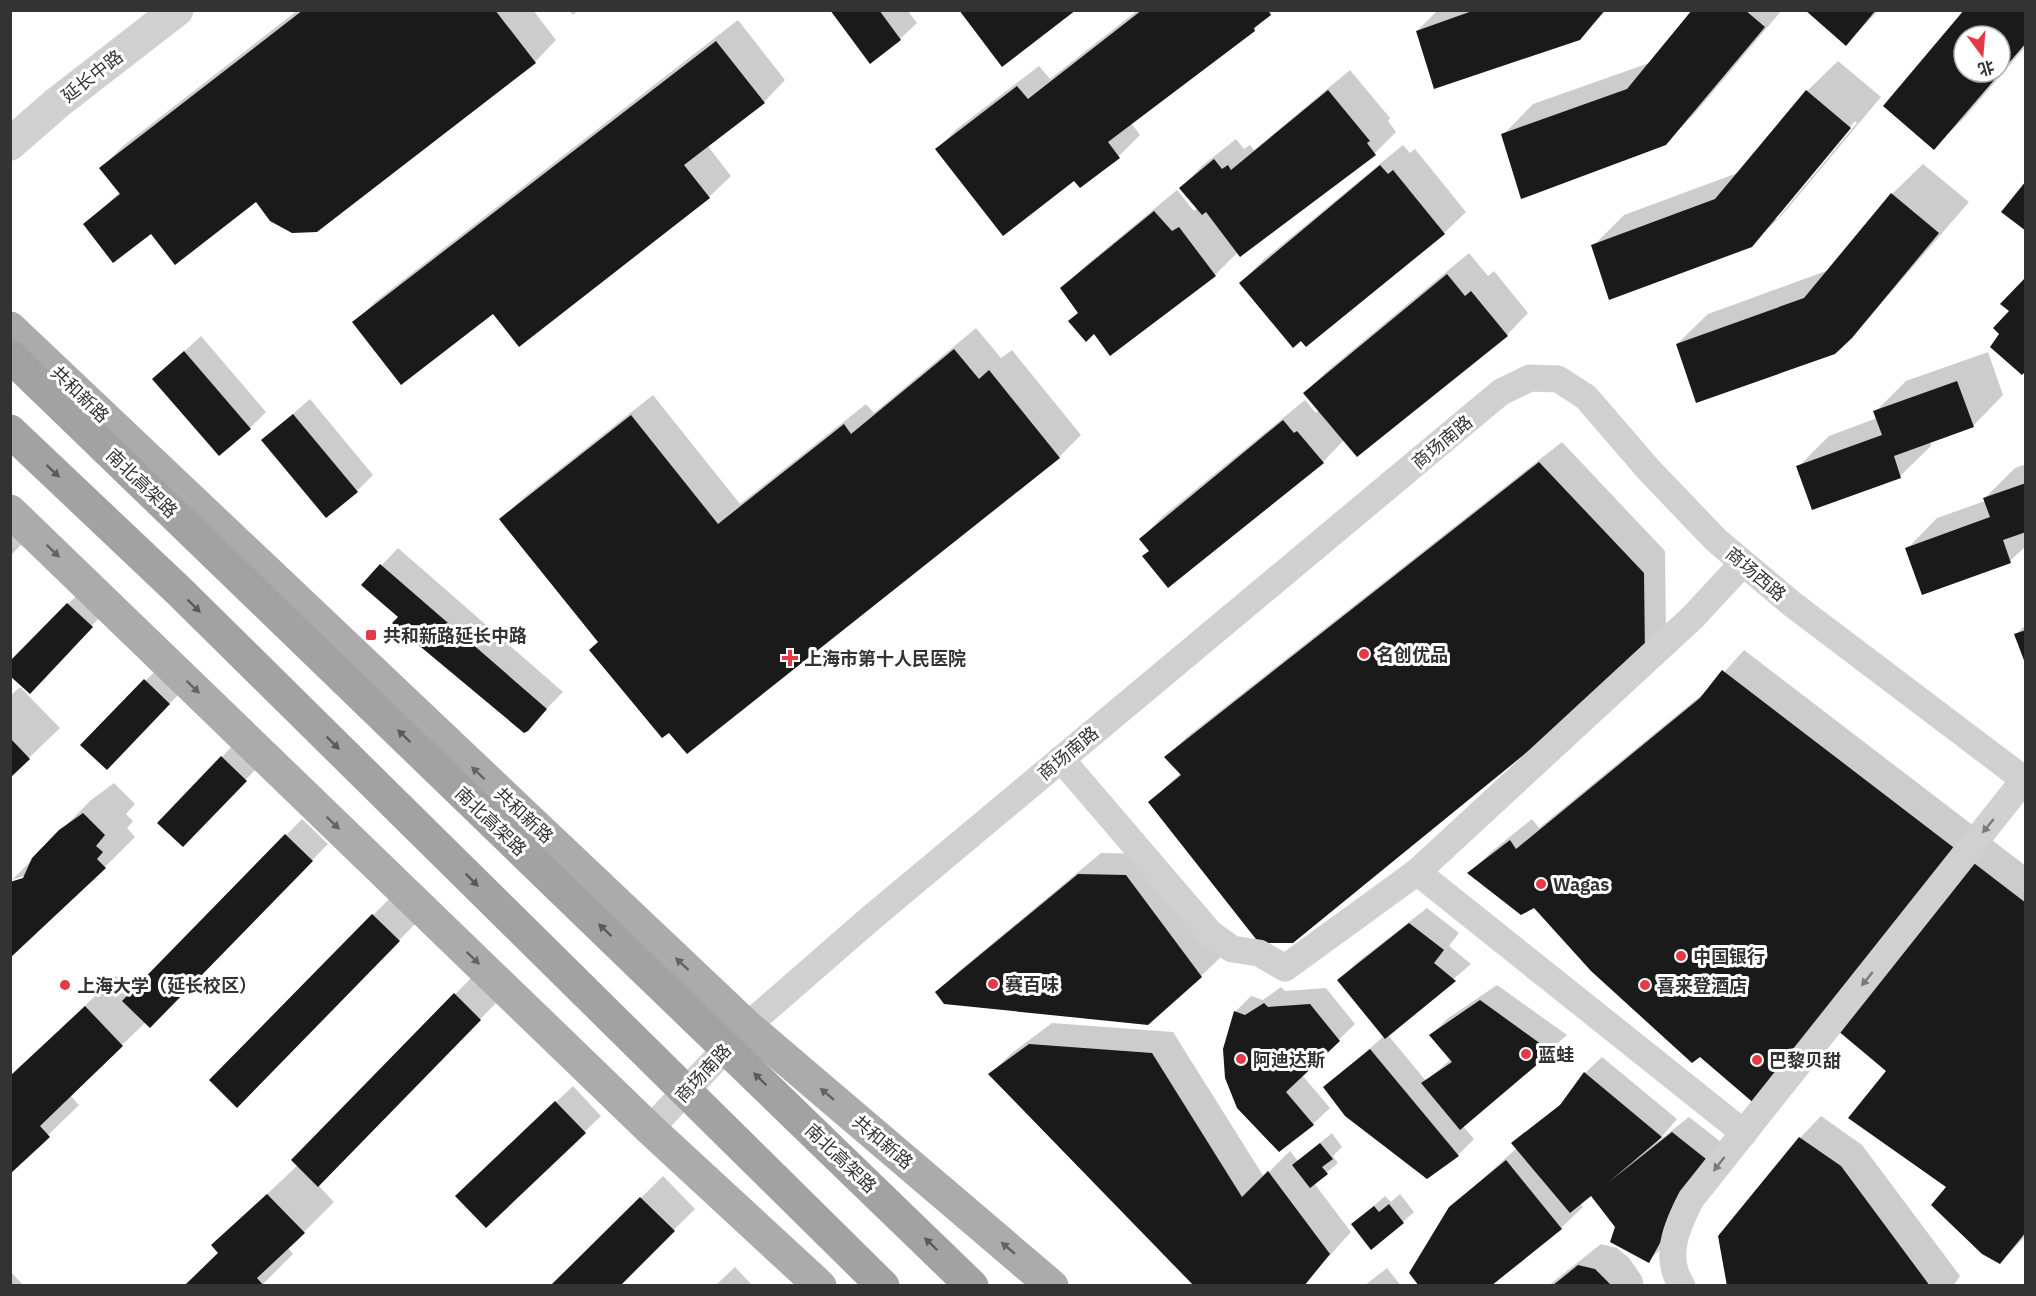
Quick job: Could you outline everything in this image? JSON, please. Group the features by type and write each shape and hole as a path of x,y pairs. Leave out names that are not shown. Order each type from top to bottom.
{"highway":[{"name":"南北高架路","path":"10,356 972,1286"},
{"path":"10,431 179,591 883,1286"}],"main road":[{"name":"共和新路","path":"10,328 747,1026 1052,1286"},
{"path":"10,511 650,1129 820,1286"}],"street":[{"name":"延长中路","path":"10,144 57,103 177,10"},
{"name":"商场西路","path":"1501,392 1530,378 1558,379 1586,397 1648,469 1716,540 1792,604 2025,781"},
{"name":"商场南路","path":"650,1129 747,1026 871,918 1501,392"},
{"path":"1061,759 1210,933 1232,949 1259,953 1285,968 1417,872 1693,617 1743,563"},
{"path":"1682,1286 1676,1276 1672,1254 1678,1224 1691,1199 2025,781"},
{"path":"1417,872 1744,1133"}],"building":[{"path":"303,10 495,10 536,63 317,232 292,233 270,221 256,202 175,265 151,234 113,263 83,224 120,194 99,168"},
{"path":"830,10 879,10 901,40 870,64"},
{"path":"959,10 1076,10 1002,67"},
{"path":"1142,10 1268,10 1271,15 1254,28 1255,31 1108,142 1120,158 1080,188 1074,181 1003,236 935,149 1017,86 1028,99"},
{"path":"1475,10 1605,10 1580,40 1434,89 1416,31"},
{"path":"1692,10 1745,10 1765,27 1666,145 1521,199 1501,134 1627,89"},
{"path":"1805,10 1876,10 1846,46"},
{"path":"1964,10 2026,10 2026,43 2012,59 2012,24 1952,24"},
{"path":"1952,24 1952,84 1991,84 1934,150 1883,106"},
{"path":"716,41 765,103 684,165 710,198 519,347 493,314 401,385 352,322"},
{"path":"1328,90 1370,141 1367,143 1376,155 1240,257 1206,212 1202,215 1179,188 1214,159 1222,169 1228,165 1231,170"},
{"path":"1806,90 1851,128 1752,247 1609,300 1591,245 1715,199"},
{"path":"1380,165 1388,174 1393,170 1445,234 1306,347 1301,341 1293,348 1239,283"},
{"path":"2026,181 2026,231 2001,212"},
{"path":"1891,193 1939,233 1852,338 1835,354 1696,403 1676,344 1804,298"},
{"path":"1154,211 1172,231 1179,227 1216,276 1110,356 1094,334 1086,342 1068,321 1078,313 1060,288"},
{"path":"1447,274 1465,296 1471,291 1508,336 1357,457 1303,393"},
{"path":"2026,277 2026,371 2022,375 1990,347 1999,334 1993,328 2009,311 2000,304"},
{"path":"954,349 979,379 989,370 1060,458 687,754 669,733 662,738 589,650 598,642 499,519 631,415 718,524 844,424 851,434"},
{"path":"184,351 251,429 219,456 152,379"},
{"path":"1957,381 1974,427 1894,456 1901,478 1812,510 1796,466 1882,435 1873,411"},
{"path":"293,414 358,492 326,518 261,440"},
{"path":"1283,420 1294,433 1297,431 1324,463 1168,588 1142,556 1149,551 1139,539"},
{"path":"1539,462 1644,573 1645,656 1293,943 1259,943 1148,802 1181,775 1164,757"},
{"path":"2026,483 2026,532 2003,540 2011,563 1922,595 1905,548 1990,517 1983,498"},
{"path":"380,564 547,709 528,731 524,733 392,623 398,617 361,585"},
{"path":"67,603 93,627 30,694 10,676 10,661"},
{"path":"2026,630 2026,663 2025,663 2014,634"},
{"path":"1722,670 2026,903 2026,1232 2000,1264 1982,1254 1931,1205 1946,1187 1848,1118 1886,1071 1837,1030 1763,1111 1700,1057 1692,1063 1591,971 1534,908 1521,915 1467,873 1510,840 1516,849 1700,698"},
{"path":"144,679 170,704 107,770 80,745"},
{"path":"10,738 30,759 10,778"},
{"path":"221,756 247,781 183,847 157,823"},
{"path":"83,813 105,835 96,846 103,852 97,859 106,868 10,958 10,882 23,878 32,858 59,830"},
{"path":"285,834 313,861 150,1028 122,1001"},
{"path":"1078,874 1126,875 1202,977 1148,1025 944,1004 935,992"},
{"path":"372,914 400,941 237,1108 209,1080"},
{"path":"1409,923 1444,950 1434,963 1456,981 1385,1039 1337,980"},
{"path":"454,993 481,1020 318,1187 291,1160"},
{"path":"1480,1000 1552,1052 1460,1130 1421,1083 1452,1062 1429,1035"},
{"path":"1264,1003 1268,1007 1310,1004 1340,1041 1286,1092 1314,1125 1279,1152 1237,1108 1225,1078 1223,1049 1234,1011 1245,1015"},
{"path":"85,1006 123,1046 40,1126 50,1137 10,1174 10,1076"},
{"path":"1029,1044 1152,1053 1242,1197 1268,1171 1330,1254 1304,1286 1194,1286 988,1074"},
{"path":"1370,1049 1459,1156 1427,1179 1345,1116 1323,1087"},
{"path":"1584,1072 1662,1137 1609,1182 1672,1132 1706,1159 1649,1263 1610,1242 1615,1227 1591,1196 1570,1213 1511,1143 1560,1105"},
{"path":"555,1101 586,1133 486,1228 455,1196"},
{"path":"1799,1137 1841,1166 1930,1286 1727,1286 1718,1236"},
{"path":"1320,1143 1333,1159 1322,1167 1328,1174 1310,1188 1292,1165"},
{"path":"1506,1160 1562,1229 1491,1286 1419,1286 1409,1273 1449,1207"},
{"path":"267,1194 305,1233 257,1278 264,1286 184,1286 218,1253 211,1245"},
{"path":"640,1197 675,1231 620,1286 550,1286"},
{"path":"1389,1204 1404,1223 1371,1250 1351,1224 1374,1206 1379,1212"},
{"path":"1578,1265 1595,1269 1612,1286 1552,1286"}],"place":[{"name":"共和新路延长中路","path":"371,635"},
{"name":"名创优品","path":"1364,654"},
{"name":"上海市第十人民医院","path":"790,658"},
{"name":"Wagas","path":"1541,884"},
{"name":"中国银行","path":"1681,956"},
{"name":"赛百味","path":"993,984"},
{"name":"上海大学（延长校区）","path":"65,985"},
{"name":"喜来登酒店","path":"1645,985"},
{"name":"蓝蛙","path":"1526,1054"},
{"name":"阿迪达斯","path":"1241,1059"},
{"name":"巴黎贝甜","path":"1757,1060"}]}
